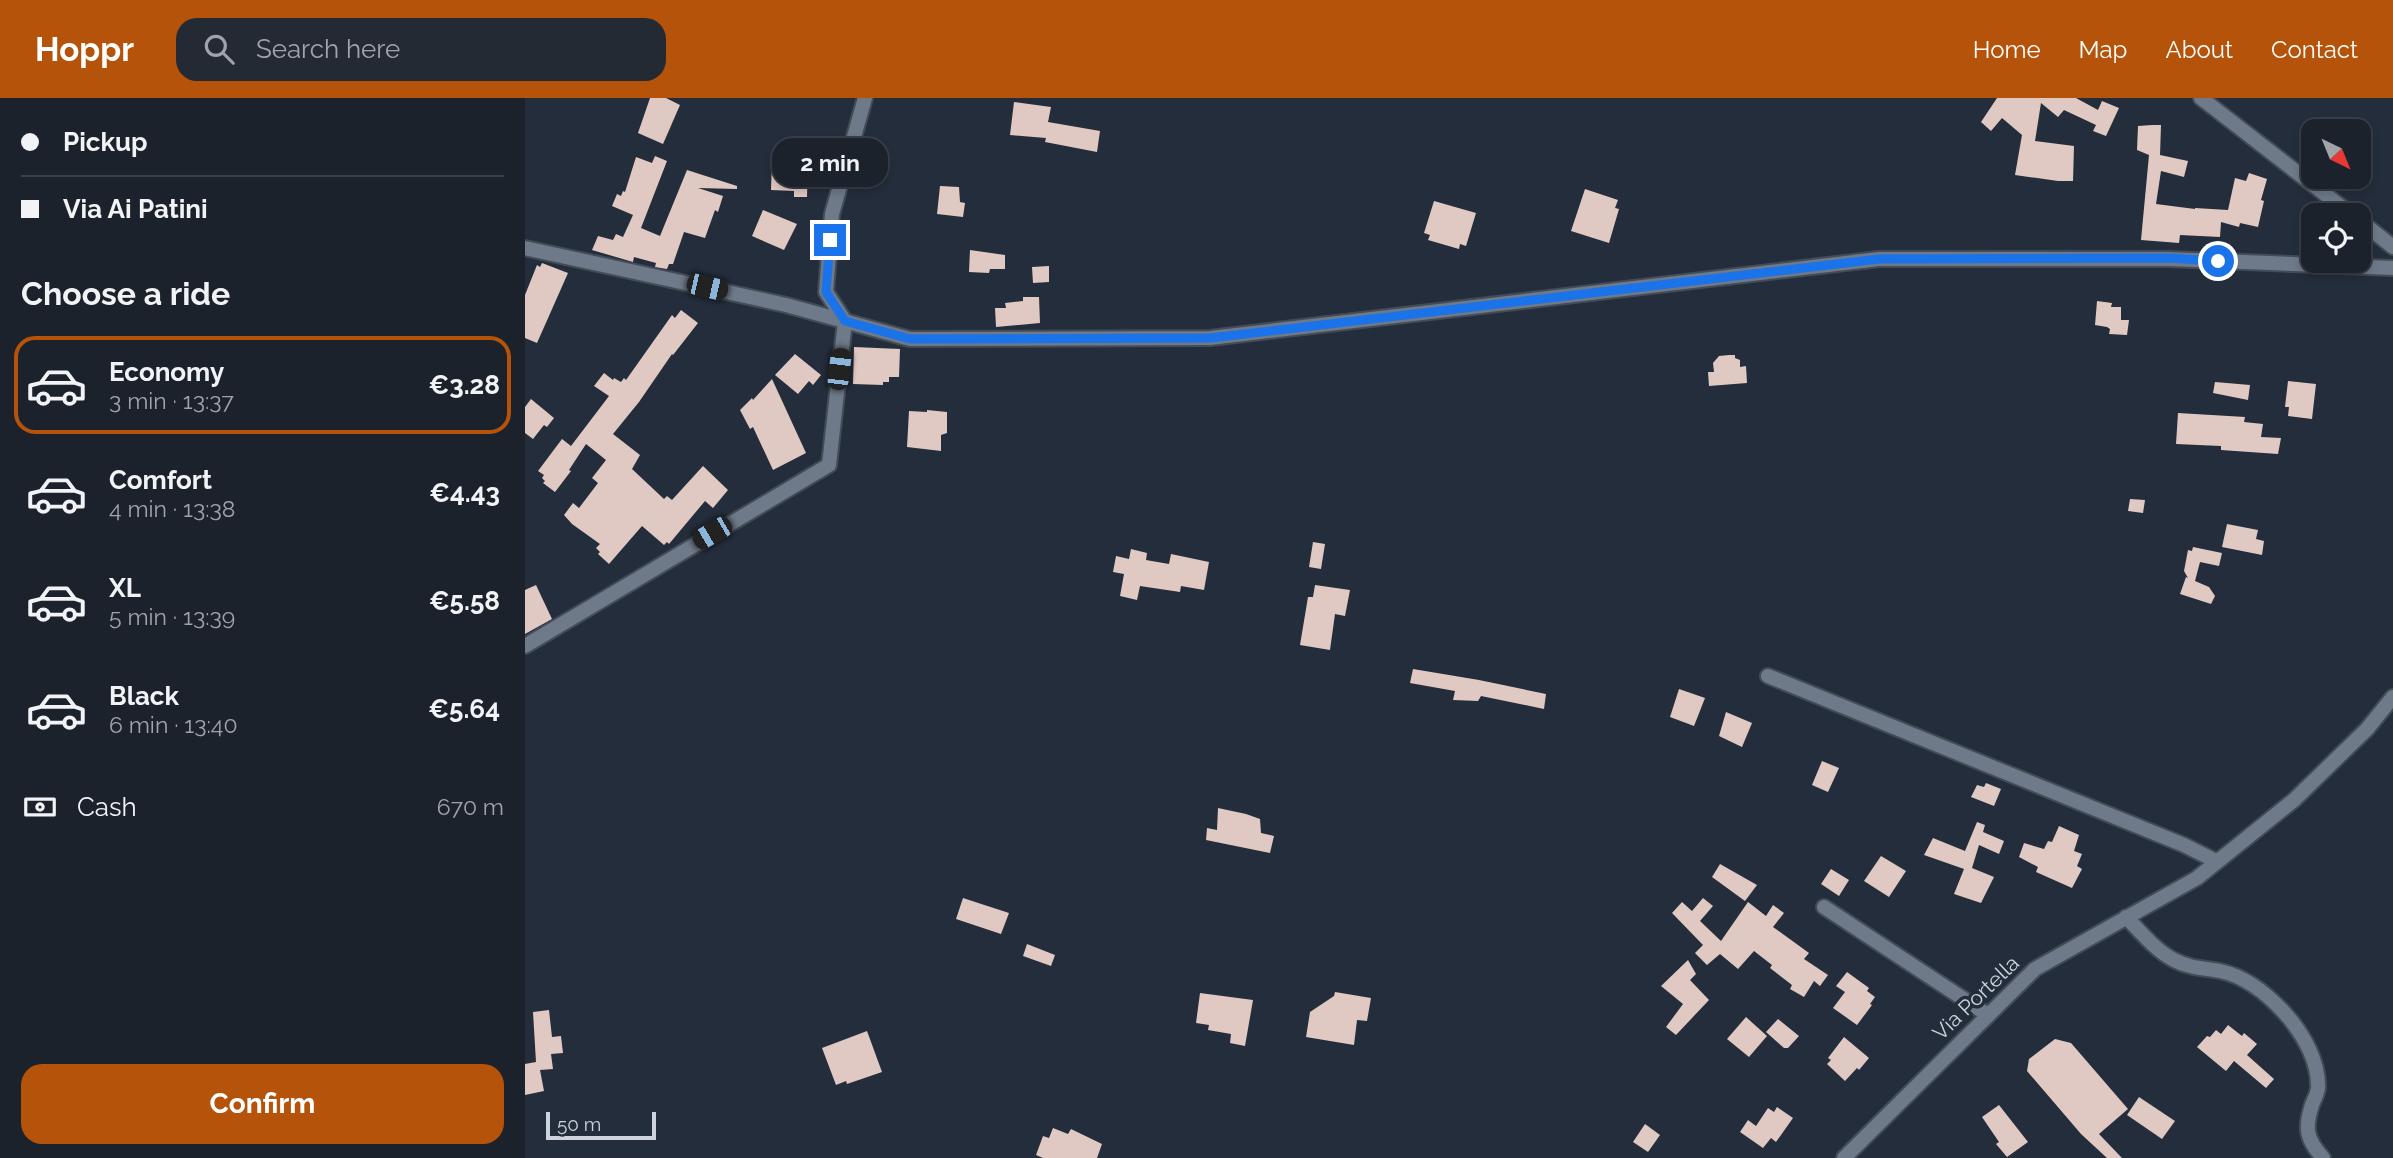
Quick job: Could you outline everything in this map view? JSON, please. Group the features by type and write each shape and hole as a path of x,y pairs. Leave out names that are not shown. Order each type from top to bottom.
{"street":[{"path":"525,646 829,465 845,321 826,292 832,214 865,98"},
{"path":"2201,98 2337,203"},
{"path":"2371,230 2393,247"},
{"path":"525,248 786,304 910,339 1210,338 1879,259 2168,258 2393,268"},
{"path":"1768,676 2216,861"},
{"name":"Via Portella","path":"1844,1158 2035,968 2197,877 2294,800 2367,729 2393,697"},
{"path":"1824,907 1988,1015"},
{"path":"2126,917 2170,958 2189,967 2222,972 2242,979 2268,995 2291,1020 2314,1057 2319,1087 2311,1110 2307,1136 2323,1158"}],"building":[{"path":"650,98 666,98 680,105 663,144 638,133"},
{"path":"1997,98 2076,98 2098,110 2102,101 2119,108 2106,136 2093,131 2096,125 2064,110 2058,117 2041,103 2035,141 2074,146 2073,181 2058,181 2015,175 2022,135 2002,118 1991,131 1981,122"},
{"path":"1014,102 1051,107 1048,122 1100,131 1097,152 1045,142 1046,138 1010,135"},
{"path":"2161,125 2160,155 2188,161 2184,177 2161,171 2156,204 2228,210 2235,178 2246,181 2249,173 2267,179 2258,227 2240,223 2239,227 2221,222 2220,237 2180,235 2179,243 2141,240 2149,155 2137,150 2138,126"},
{"path":"655,156 667,161 641,228 660,236 687,170 737,186 737,189 698,188 723,196 718,212 715,210 705,238 684,232 673,264 669,264 667,269 655,267 656,263 634,257 633,262 592,250 598,236 613,240 616,234 623,237 633,215 612,206 617,194 621,196 623,191 625,192 636,157 652,163"},
{"path":"772,160 808,163 807,197 794,197 794,191 771,190"},
{"path":"940,186 959,187 960,202 965,203 963,217 937,214"},
{"path":"1585,189 1618,200 1615,208 1619,209 1609,243 1571,231"},
{"path":"1434,201 1476,213 1466,246 1460,244 1459,249 1428,240 1430,235 1424,233"},
{"path":"763,210 797,224 784,250 752,236"},
{"path":"970,250 1005,255 1005,269 990,269 989,273 969,272"},
{"path":"542,263 568,273 537,343 525,338 525,295 537,265 540,267"},
{"path":"1049,266 1049,282 1033,283 1032,267"},
{"path":"1023,297 1039,297 1040,323 996,327 995,308 1006,308 1005,303 1023,301"},
{"path":"2097,301 2112,303 2111,307 2121,307 2121,320 2129,320 2127,335 2109,334 2110,329 2107,327 2095,325"},
{"path":"681,310 698,323 613,434 640,455 632,469 664,499 667,496 672,500 703,466 728,490 713,508 705,501 669,544 667,542 664,545 642,526 609,564 598,554 600,552 596,548 600,544 564,515 573,503 579,508 598,483 592,478 606,460 586,444 555,492 543,483 544,475 538,471 562,439 571,446 609,396 594,386 604,373 613,380 626,380 672,315 675,318"},
{"path":"854,347 900,349 899,377 889,377 889,382 883,382 883,385 853,384"},
{"path":"795,354 821,375 813,385 809,381 798,394 775,375"},
{"path":"1735,355 1735,358 1740,360 1740,367 1746,366 1747,383 1709,386 1708,372 1714,372 1713,363 1719,356"},
{"path":"772,379 806,453 773,470 753,427 750,429 740,410"},
{"path":"2288,381 2316,384 2312,419 2288,416 2289,407 2285,407"},
{"path":"2215,382 2250,385 2248,400 2213,393"},
{"path":"531,399 554,418 547,427 544,425 533,439 525,433 525,407"},
{"path":"909,411 947,412 947,433 941,435 941,451 907,447"},
{"path":"2178,413 2245,417 2244,422 2263,424 2261,437 2281,438 2278,454 2221,450 2221,446 2176,444"},
{"path":"2130,499 2145,500 2143,513 2128,511"},
{"path":"2227,524 2258,530 2256,539 2264,541 2262,555 2222,547"},
{"path":"1313,542 1325,544 1321,569 1309,567"},
{"path":"2193,547 2222,553 2219,566 2200,562 2195,581 2209,587 2215,596 2211,604 2180,594 2186,577 2188,578 2184,571 2188,550 2192,551"},
{"path":"1131,549 1147,553 1146,560 1169,564 1171,554 1209,562 1204,590 1181,586 1180,592 1140,586 1137,600 1120,596 1124,574 1113,572 1116,556 1129,559"},
{"path":"536,585 552,619 525,634 525,590"},
{"path":"1315,585 1350,590 1345,616 1335,614 1330,650 1300,645 1308,597 1313,597"},
{"path":"1413,669 1546,694 1544,709 1481,696 1478,701 1453,700 1455,691 1410,683"},
{"path":"1679,689 1705,698 1694,726 1670,717"},
{"path":"1726,712 1752,723 1742,747 1719,736"},
{"path":"1822,761 1839,768 1828,792 1812,785"},
{"path":"1986,783 2001,789 1994,806 1971,797 1977,785 1984,787"},
{"path":"1218,808 1260,819 1261,833 1274,836 1270,853 1206,840 1207,828 1217,830"},
{"path":"1977,822 1985,825 1983,832 2004,841 1999,854 1979,845 1972,868 1994,877 1981,903 1954,894 1964,869 1924,855 1933,838 1965,851"},
{"path":"2059,826 2079,835 2074,851 2082,854 2077,866 2082,869 2072,888 2036,872 2038,867 2019,857 2024,843 2044,849 2048,841 2052,842"},
{"path":"1881,856 1906,871 1889,897 1864,881"},
{"path":"1720,864 1757,885 1745,901 1712,877"},
{"path":"1831,869 1849,880 1839,896 1821,884"},
{"path":"963,898 1009,913 1001,934 956,919"},
{"path":"1703,898 1713,906 1700,921 1721,941 1748,902 1766,916 1773,905 1784,913 1773,927 1809,953 1804,959 1828,975 1820,986 1814,981 1804,997 1790,989 1792,985 1754,951 1738,969 1720,954 1707,965 1695,953 1703,945 1672,913 1682,902 1692,911"},
{"path":"1027,944 1055,955 1051,966 1023,956"},
{"path":"1688,960 1696,974 1690,980 1709,1000 1676,1035 1666,1027 1683,1004 1661,986"},
{"path":"1847,972 1869,988 1867,991 1875,997 1857,1025 1833,1008 1845,992 1836,986"},
{"path":"1335,992 1371,998 1367,1021 1357,1020 1354,1045 1306,1037 1310,1012 1334,996"},
{"path":"1200,993 1253,1000 1245,1046 1230,1043 1231,1034 1208,1030 1209,1025 1196,1023"},
{"path":"549,1010 552,1037 561,1036 563,1053 551,1054 553,1069 540,1070 544,1091 525,1095 525,1064 536,1062 533,1012"},
{"path":"1746,1017 1767,1036 1749,1057 1727,1039"},
{"path":"1778,1019 1799,1036 1788,1048 1784,1048 1766,1032"},
{"path":"2228,1025 2257,1044 2247,1055 2274,1079 2266,1088 2234,1061 2226,1071 2197,1047 2216,1030 2221,1034"},
{"path":"867,1031 882,1072 836,1085 822,1048"},
{"path":"1844,1037 1869,1058 1845,1081 1827,1064 1831,1060 1828,1058"},
{"path":"2055,1039 2071,1043 2128,1109 2099,1134 2122,1158 2107,1158 2081,1134 2027,1071 2029,1059"},
{"path":"2139,1097 2175,1121 2162,1139 2127,1115"},
{"path":"1999,1105 2028,1142 2007,1157 1996,1144 1999,1142 1982,1117"},
{"path":"1777,1107 1793,1118 1776,1142 1771,1138 1763,1148 1740,1132 1748,1120 1756,1126 1768,1108 1774,1112"},
{"path":"1645,1124 1660,1135 1648,1152 1633,1142"},
{"path":"1053,1128 1068,1134 1071,1129 1102,1144 1097,1158 1043,1158 1036,1155 1043,1136 1049,1138"}],"route":[{"path":"830,240 826,292 845,321 910,339 1210,338 1879,259 2168,258 2218,261"}]}
